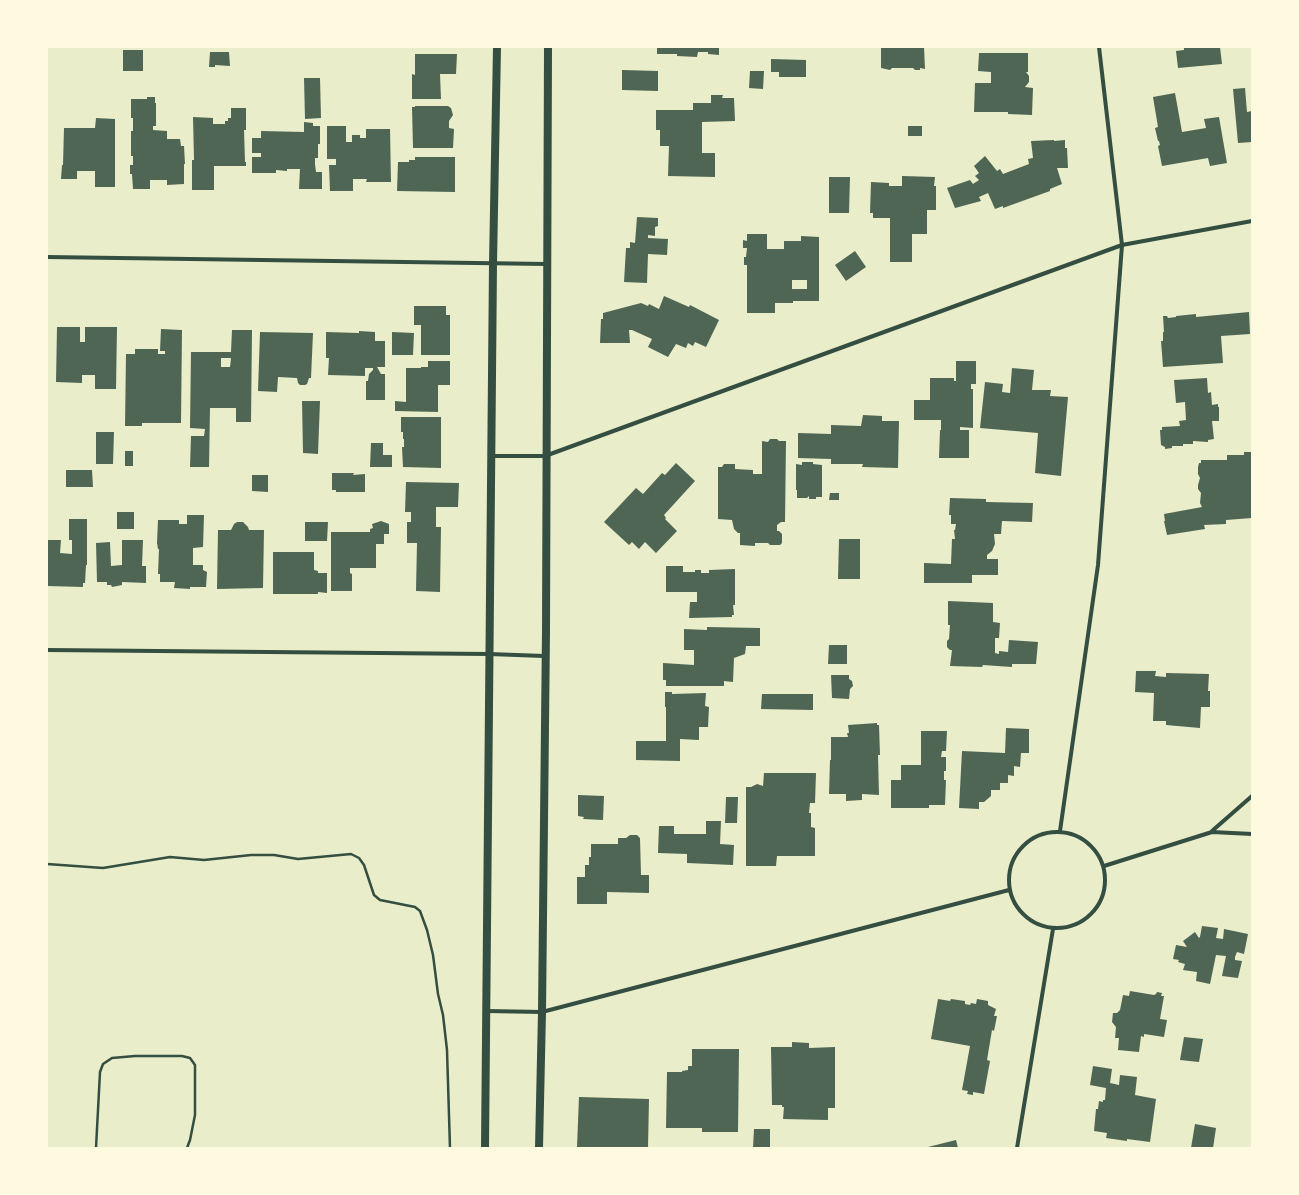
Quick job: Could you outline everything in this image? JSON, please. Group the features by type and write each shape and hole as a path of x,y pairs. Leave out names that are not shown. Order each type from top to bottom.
{"main road":[{"path":"485,1148 493,264 497,47"},
{"path":"539,1148 542,1012 548,47"}],"street":[{"path":"1060,831 1098,565 1122,245 1099,47"},
{"path":"492,456 546,456 1122,245 1252,221"},
{"path":"47,257 547,264"},
{"path":"47,650 489,654 544,656"},
{"path":"1212,832 1252,796"},
{"path":"1060,831 1075,834 1088,842 1097,853 1104,866 1105,882 1102,897 1094,911 1083,921 1068,927 1053,929 1038,925 1025,917 1015,905 1009,890 1008,875 1012,861 1020,848 1031,838 1045,832 1060,831"},
{"path":"1104,866 1212,832 1252,834"},
{"path":"486,1011 542,1012 1009,890"},
{"path":"1017,1148 1053,929"}],"path":[{"path":"47,864 103,868 170,857 204,860 251,855 274,855 298,859 351,854 359,858 364,865 374,895 380,900 415,907 420,911 427,930 433,955 433,965 443,1015 448,1065 450,1148"},
{"path":"96,1148 100,1072 103,1064 112,1058 135,1056 182,1056 190,1058 195,1065 195,1115 188,1148"}],"building":[{"path":"657,47 719,47 719,55 708,54 708,52 698,52 697,57 677,56 677,54 657,54"},
{"path":"881,47 924,47 925,69 920,68 920,70 915,70 913,68 892,68 890,70 881,68"},
{"path":"1184,47 1220,47 1222,64 1178,68 1176,51 1184,50"},
{"path":"123,50 143,50 143,71 123,71"},
{"path":"210,52 229,52 230,66 215,65 215,67 209,67"},
{"path":"979,53 1028,53 1028,72 1026,72 1029,76 1029,82 1025,87 1033,88 1032,115 1008,114 1008,112 974,112 975,83 991,83 991,72 978,71"},
{"path":"415,54 457,54 456,74 440,74 441,99 412,99 412,74 415,75"},
{"path":"771,59 806,60 806,77 779,77 779,72 771,72"},
{"path":"622,70 658,71 658,91 622,90"},
{"path":"750,71 764,71 763,89 749,88"},
{"path":"304,78 320,78 321,118 305,119"},
{"path":"1245,88 1247,112 1252,111 1252,142 1238,143 1233,89"},
{"path":"1175,93 1182,132 1206,128 1204,119 1219,117 1227,163 1210,166 1208,158 1162,166 1158,146 1160,145 1155,128 1158,127 1153,97"},
{"path":"711,95 723,95 722,98 734,98 735,121 702,122 702,153 715,153 715,177 668,176 669,146 660,146 660,130 656,130 656,110 693,110 693,103 711,103"},
{"path":"147,97 155,97 156,126 153,126 153,130 167,131 167,139 180,139 181,146 184,146 184,184 167,185 167,180 150,180 150,189 133,189 132,174 130,174 130,165 133,165 133,156 131,156 131,131 133,131 133,118 131,118 131,99 147,99"},
{"path":"448,106 451,108 453,115 449,121 449,128 454,129 453,148 413,148 412,107"},
{"path":"231,108 246,108 246,130 244,130 246,166 214,166 214,190 192,190 192,160 194,160 193,117 213,118 213,124 225,124 225,121 228,121 228,118 231,118"},
{"path":"96,118 115,119 115,187 95,187 95,171 77,171 77,179 61,179 64,128 95,128"},
{"path":"304,122 313,123 313,126 320,126 320,144 318,144 318,158 315,158 315,164 316,172 322,172 322,189 299,189 300,169 287,169 287,171 276,170 276,173 252,173 252,157 261,157 261,153 252,153 252,138 261,138 261,131 304,132"},
{"path":"327,126 346,126 346,142 352,142 352,135 360,135 360,138 366,138 366,129 390,129 391,182 366,182 367,179 353,179 353,191 330,191 329,165 336,165 336,159 327,159"},
{"path":"908,126 922,126 922,136 908,136"},
{"path":"1065,140 1065,148 1067,148 1068,168 1057,168 1062,184 1050,189 1050,191 1003,208 1003,206 995,209 988,193 979,197 981,201 955,208 947,188 970,180 973,184 979,180 975,176 979,173 974,166 985,156 997,171 1000,169 1003,174 1029,164 1028,159 1033,158 1031,141"},
{"path":"415,157 455,157 455,192 397,191 398,162 409,162 409,160 415,160"},
{"path":"902,176 935,177 934,186 936,186 936,210 927,210 927,234 912,234 912,262 890,262 890,218 873,218 873,213 870,213 871,182 889,183 889,186 902,186"},
{"path":"829,177 850,177 849,213 829,213"},
{"path":"637,217 658,218 658,226 655,227 655,236 648,235 648,238 668,239 667,255 648,254 647,283 624,282 626,248 630,248 630,242 635,243"},
{"path":"747,234 767,234 767,249 784,249 784,241 801,241 801,236 819,237 819,301 775,303 775,313 747,313 747,265 744,265 744,257 746,257 747,248 743,248 743,240 747,241","holes":["792,280 807,280 807,289 792,289"]},
{"path":"855,251 866,267 846,281 835,265"},
{"path":"664,296 689,307 690,305 719,320 706,347 695,342 693,346 688,343 686,348 676,344 668,357 648,347 652,339 632,330 629,330 630,343 600,343 601,319 603,319 603,313 641,303 648,306 649,304 659,309"},
{"path":"414,306 446,306 446,315 450,315 450,355 421,355 421,325 414,325"},
{"path":"1249,312 1250,334 1221,336 1223,363 1163,367 1161,341 1163,341 1164,332 1163,316 1167,316 1168,318 1196,314 1196,317"},
{"path":"57,327 80,327 80,342 85,342 85,327 117,327 116,389 95,389 95,375 82,375 82,383 56,382"},
{"path":"161,329 182,330 181,423 142,423 142,426 125,426 126,354 135,354 135,349 158,349 158,354 165,354 165,351 160,351"},
{"path":"232,330 252,330 251,422 236,422 236,408 210,408 209,467 190,467 191,436 204,436 205,429 190,428 191,352 231,352","holes":["221,358 231,358 230,367 221,367"]},
{"path":"359,331 375,332 375,341 385,341 385,367 377,367 381,374 385,374 385,400 366,400 366,381 368,381 369,374 373,368 365,368 365,376 328,375 329,358 326,358 326,332 359,333"},
{"path":"260,332 313,333 311,378 309,378 307,384 300,385 297,378 278,377 277,392 258,391"},
{"path":"392,332 414,333 413,355 392,355"},
{"path":"428,361 450,361 450,385 438,385 438,412 395,411 395,401 406,402 406,368 428,367"},
{"path":"956,361 976,361 976,384 971,384 971,389 973,389 973,428 960,427 960,430 969,430 969,458 939,458 941,420 914,420 914,400 930,400 930,378 954,378 954,381 956,381"},
{"path":"1012,368 1034,370 1032,390 1051,390 1050,396 1068,397 1061,476 1035,473 1038,433 980,428 985,382 1003,384 1002,392 1010,393"},
{"path":"1207,378 1208,393 1211,392 1212,405 1218,404 1219,407 1219,421 1212,421 1214,439 1208,440 1208,442 1193,441 1193,444 1183,444 1183,446 1172,446 1172,448 1165,449 1165,447 1161,445 1160,430 1162,430 1162,427 1180,426 1179,421 1186,420 1185,402 1176,403 1174,380"},
{"path":"302,401 320,401 318,454 303,453"},
{"path":"863,415 882,416 882,421 899,421 898,468 862,467 863,464 831,464 831,459 798,458 798,433 831,434 831,425 861,426"},
{"path":"401,417 441,417 441,468 403,467 402,447 404,447 404,439 403,432 401,432"},
{"path":"96,432 114,432 113,464 96,464"},
{"path":"770,439 786,441 785,522 781,522 777,525 777,531 782,534 782,543 780,545 755,543 755,546 740,545 740,533 734,529 732,520 718,519 718,467 722,467 724,464 735,464 735,469 753,470 753,474 762,474 762,441 768,442"},
{"path":"371,443 383,443 383,455 392,455 392,467 370,467"},
{"path":"125,451 133,451 133,466 125,466"},
{"path":"1244,452 1252,452 1252,518 1226,520 1226,524 1204,525 1205,529 1167,535 1164,514 1202,507 1200,503 1201,493 1198,489 1200,478 1198,474 1198,467 1201,460 1227,460 1227,455 1244,455"},
{"path":"802,462 813,462 813,464 822,465 822,497 816,497 816,499 809,499 809,496 807,498 797,498 796,464 802,465"},
{"path":"676,463 695,481 664,515 666,518 665,519 677,531 656,553 645,542 639,549 632,542 629,545 604,522 636,488 643,494 662,473 665,475"},
{"path":"66,470 92,470 93,487 66,487"},
{"path":"332,473 354,473 353,475 365,474 365,492 336,492 336,490 332,490"},
{"path":"252,475 268,475 268,492 252,491"},
{"path":"406,482 459,483 458,507 436,507 436,527 441,527 440,592 416,591 417,543 407,543 407,522 411,522 411,512 405,512"},
{"path":"830,493 839,493 839,500 829,500"},
{"path":"950,498 986,499 986,502 1033,503 1032,522 1002,521 1001,534 994,534 995,544 992,551 987,555 987,559 998,559 998,575 972,575 972,583 924,583 924,563 951,564 952,539 955,539 954,530 956,524 951,524 951,515 949,515"},
{"path":"117,512 134,512 134,529 117,529"},
{"path":"187,515 204,515 203,547 193,548 193,565 203,565 203,570 207,572 206,587 190,587 190,589 174,588 175,582 160,582 160,574 158,574 159,549 157,543 158,520 179,520 179,524 187,524"},
{"path":"69,519 87,519 87,565 85,583 83,583 83,587 47,586 47,540 61,540 60,553 72,554 72,540 69,540"},
{"path":"381,521 389,524 389,534 384,534 384,544 376,544 376,568 350,568 350,573 352,574 352,591 331,591 331,532 370,532 370,529 373,528 372,524"},
{"path":"237,522 243,522 249,530 264,530 263,588 217,589 218,530 231,530"},
{"path":"305,522 328,522 327,541 305,541"},
{"path":"839,539 860,539 860,579 838,579"},
{"path":"122,540 143,540 142,566 146,566 146,583 122,582 122,585 112,587 111,585 107,585 107,582 97,582 96,543 110,542 111,566 122,565"},
{"path":"273,552 314,552 314,570 318,571 318,573 327,573 327,593 273,594"},
{"path":"666,566 683,566 683,572 695,572 695,570 701,570 701,573 709,573 709,570 735,569 735,605 733,605 734,615 732,615 732,617 689,618 690,602 697,602 697,592 666,592"},
{"path":"948,601 993,603 993,622 1000,623 999,638 995,638 995,653 999,654 999,651 1008,652 1009,640 1038,642 1036,664 1012,664 1012,667 983,665 982,667 950,666 952,650 947,647 950,625 948,625"},
{"path":"707,627 760,628 760,646 746,646 745,654 734,658 733,682 724,681 724,686 666,686 666,680 663,680 663,663 694,665 694,650 684,650 684,629 707,630"},
{"path":"829,645 847,645 847,664 828,664"},
{"path":"1136,671 1156,671 1155,676 1166,677 1166,673 1209,674 1208,691 1210,691 1210,707 1201,707 1200,728 1166,725 1166,721 1153,721 1154,693 1135,692"},
{"path":"831,675 849,675 849,679 852,681 853,686 850,689 849,699 832,698"},
{"path":"665,692 672,692 672,694 706,693 705,706 709,707 708,727 699,727 699,740 680,739 680,761 636,760 636,741 666,741"},
{"path":"762,694 813,694 813,710 761,709"},
{"path":"877,723 877,725 879,725 880,755 878,755 879,795 862,794 862,800 846,801 846,794 829,794 831,737 848,737 848,725"},
{"path":"1006,728 1029,729 1029,753 1021,753 1020,767 1014,766 1014,776 1008,775 1008,783 1000,783 1000,790 991,790 991,796 984,802 979,802 979,809 959,808 962,751 1005,753"},
{"path":"921,731 947,731 946,751 942,751 941,757 946,757 946,771 944,771 944,780 946,780 945,805 929,805 929,808 891,808 891,780 901,780 901,765 921,765"},
{"path":"764,773 816,773 815,803 810,803 809,813 811,813 811,827 815,828 815,856 777,856 776,866 746,866 746,787 751,787 757,784 763,786"},
{"path":"578,795 604,796 603,820 583,819 584,817 578,816"},
{"path":"726,797 738,797 737,823 725,823"},
{"path":"706,821 721,821 720,844 734,845 733,865 687,863 687,854 658,853 659,826 674,826 674,834 706,834"},
{"path":"630,835 637,835 640,838 641,875 649,875 649,893 607,892 607,904 577,904 577,877 585,877 585,865 589,865 589,857 591,857 591,844 618,844 618,838 626,838"},
{"path":"1202,926 1218,928 1216,938 1223,939 1224,929 1248,934 1244,954 1237,952 1235,957 1235,960 1242,961 1238,978 1222,976 1226,956 1216,955 1210,984 1196,981 1197,972 1183,970 1185,964 1178,962 1179,960 1173,959 1176,945 1187,947 1183,941 1195,932 1199,938"},
{"path":"1130,991 1154,995 1157,992 1162,993 1161,996 1164,996 1160,1019 1167,1020 1164,1037 1144,1034 1144,1037 1141,1036 1139,1052 1118,1050 1119,1038 1115,1038 1116,1027 1112,1022 1113,1013 1117,1013 1120,1010 1123,995 1129,996"},
{"path":"938,999 965,1001 965,1004 970,1005 971,1003 976,1004 977,999 988,1001 988,1005 996,1009 994,1016 997,1016 994,1031 992,1030 987,1060 990,1061 984,1094 973,1092 973,1095 967,1094 968,1091 962,1090 970,1046 931,1039"},
{"path":"1184,1037 1203,1039 1199,1062 1180,1060"},
{"path":"792,1042 809,1043 809,1048 835,1047 835,1108 828,1108 828,1120 783,1119 784,1107 782,1107 782,1105 772,1105 771,1047 792,1047"},
{"path":"692,1049 739,1049 738,1132 702,1132 702,1128 666,1128 667,1072 682,1072 688,1070 688,1066 692,1066"},
{"path":"1093,1066 1112,1069 1110,1083 1119,1085 1120,1075 1137,1077 1135,1095 1156,1099 1150,1142 1106,1138 1107,1133 1094,1131 1096,1109 1098,1109 1099,1101 1103,1102 1103,1100 1105,1100 1106,1088 1090,1085"},
{"path":"579,1097 649,1099 648,1148 577,1147"},
{"path":"1195,1124 1216,1128 1213,1148 1191,1148"},
{"path":"754,1129 770,1129 770,1148 753,1148"},
{"path":"956,1140 958,1148 928,1148 928,1147"}]}
